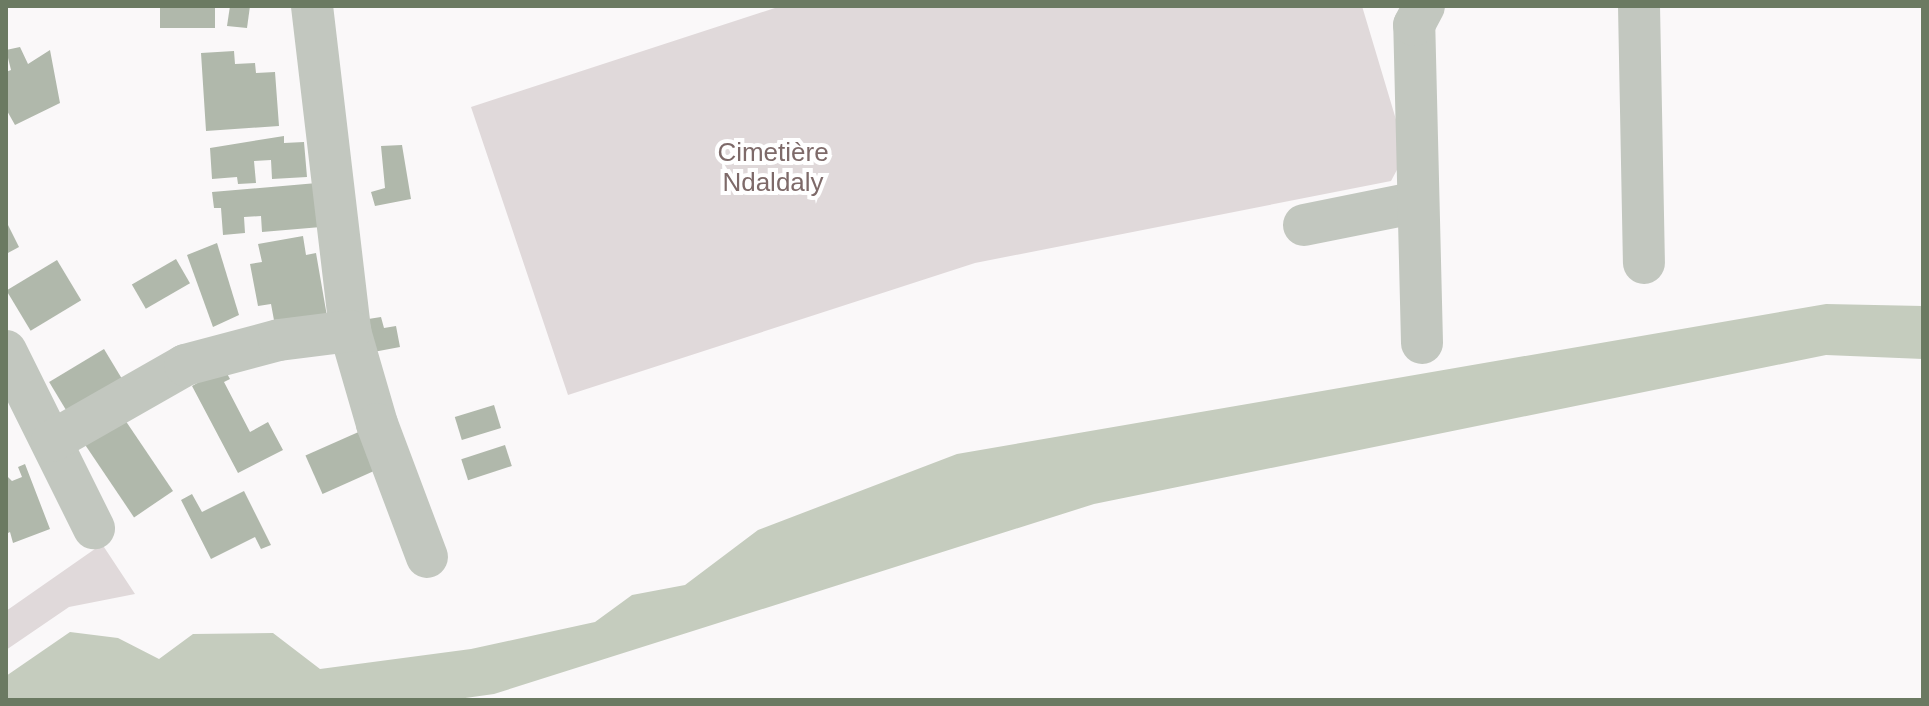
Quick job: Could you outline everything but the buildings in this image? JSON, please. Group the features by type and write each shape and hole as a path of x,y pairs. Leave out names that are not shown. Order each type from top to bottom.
{"street":[{"path":"312,6 350,331 377,424 427,557"},
{"path":"1422,343 1414,25 1424,6"},
{"path":"1639,6 1644,263"},
{"path":"1304,225 1418,202"},
{"path":"32,422 185,365 279,340 350,331"},
{"path":"6,351 32,422 94,528"}],"green space":[{"name":"Cimetière Ndaldaly","path":"781,6 1362,6 1406,153 1391,181 975,263 568,395 471,107"},
{"path":"102,544 135,594 69,607 6,650 6,611"}],"shaded area":[{"path":"1826,304 1923,306 1923,359 1826,355 1094,504 494,694 451,700 6,700 6,676 70,632 118,638 159,659 193,634 273,633 320,669 471,649 595,622 632,595 685,585 758,530 957,454"}]}
